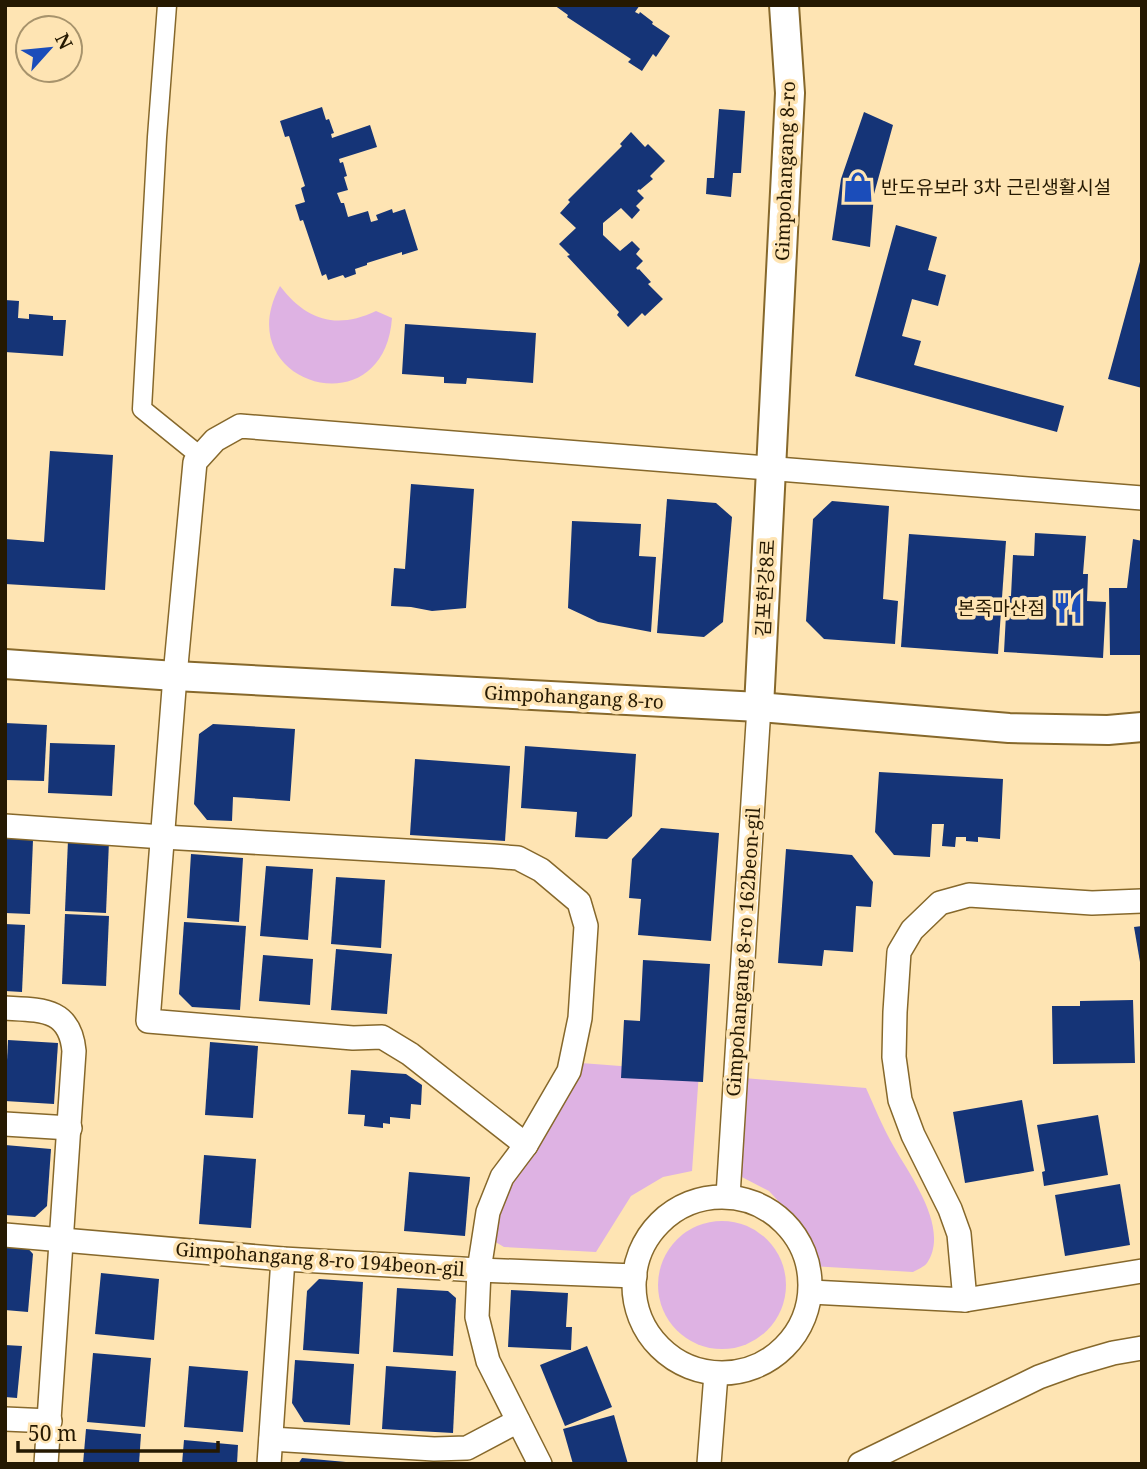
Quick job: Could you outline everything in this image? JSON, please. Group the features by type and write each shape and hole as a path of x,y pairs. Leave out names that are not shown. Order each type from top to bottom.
{"street":[{"path":"167,5 142,409 200,456"},
{"name":"Gimpohangang 8-ro","path":"772,470 790,93 784,5"},
{"path":"526,1145 410,1055 382,1037 353,1038 148,1021 195,462 215,440 240,426 1142,498"},
{"name":"김포한강8로","path":"759,707 772,470"},
{"name":"Gimpohangang 8-ro","path":"5,664 175,676 759,707 1009,728 1108,730 1142,727"},
{"name":"Gimpohangang 8-ro 162beon-gil","path":"727,1196 759,707"},
{"path":"5,825 518,858 541,870 579,902 586,926 580,1018 569,1072 526,1145 502,1177 488,1212 479,1270 477,1317 488,1362 540,1464"},
{"path":"965,1300 959,1234 950,1209 913,1135 900,1100 894,1057 899,952 912,930 940,903 969,895 1092,903 1142,901"},
{"path":"5,1008 36,1009 52,1013 65,1023 73,1036 70,1128 46,1464"},
{"path":"5,1124 70,1128"},
{"path":"727,1196 755,1203 779,1217 797,1238 808,1264 811,1292 805,1318 790,1343 769,1361 744,1372 716,1374 686,1367 661,1349 642,1324 634,1294 635,1276 636,1264 648,1236 670,1213 697,1199 727,1196"},
{"name":"Gimpohangang 8-ro 194beon-gil","path":"5,1236 283,1259 635,1276"},
{"path":"270,1464 283,1259"},
{"path":"811,1292 965,1300 1142,1270"},
{"path":"860,1464 1039,1377 1113,1353 1142,1348"},
{"path":"709,1464 716,1374"},
{"path":"5,1419 50,1422"},
{"path":"271,1439 433,1449 467,1448 518,1421"}],"shaded area":[{"path":"280,286 300,307 323,318 348,320 376,311 392,318 383,353 364,374 339,383 313,381 290,369 274,348 269,320"},
{"path":"581,1063 699,1072 692,1171 663,1177 631,1196 596,1252 504,1247 492,1240 492,1211"},
{"path":"744,1078 866,1088 890,1140 918,1188 931,1219 933,1249 926,1264 913,1272 811,1266 809,1251 795,1219 769,1191 736,1174"},
{"path":"722,1221 747,1226 767,1240 781,1260 786,1285 781,1310 767,1330 747,1344 722,1349 697,1344 677,1330 663,1310 658,1285 663,1260 677,1240 697,1226"}],"building":[{"path":"554,5 640,5 635,12 640,12 670,36 656,57 653,54 642,71 628,62 631,59 567,17 568,15"},
{"path":"322,107 334,133 331,134 332,138 370,125 377,147 339,159 340,163 343,162 348,190 337,193 341,203 344,203 348,217 368,211 371,222 378,220 376,215 392,209 393,213 405,209 418,250 367,263 355,269 356,274 328,280 326,274 322,276 303,220 300,221 295,205 305,202 301,188 305,186 289,136 285,137 280,121"},
{"path":"719,109 745,111 741,173 733,173 731,197 706,194 707,178 714,178"},
{"name":"반도유보라 3차 근린생활시설","path":"864,112 893,125 874,194 870,247 832,240 841,179"},
{"path":"631,132 645,147 648,144 665,161 650,176 653,179 637,191 644,198 636,206 640,210 632,219 621,208 603,223 603,235 620,251 632,241 640,249 636,254 643,261 636,268 651,282 648,284 663,299 645,316 642,313 628,327 617,315 619,312 559,244 576,228 560,213 570,202 568,200 622,146 620,144"},
{"path":"896,225 937,237 928,270 946,275 938,306 912,299 902,336 921,341 914,365 1064,406 1057,432 855,376"},
{"path":"1142,258 1142,388 1108,379"},
{"path":"5,300 19,301 18,318 29,319 29,314 66,320 63,356 5,352"},
{"path":"405,324 536,333 533,383 467,378 466,384 444,383 444,377 402,374"},
{"path":"50,451 113,455 105,590 5,584 5,539 44,542"},
{"path":"411,484 474,489 466,608 432,611 391,606 394,568 405,569"},
{"path":"667,499 716,503 732,517 723,622 704,637 657,633"},
{"path":"832,501 889,506 883,599 898,601 895,644 824,639 806,621 813,519"},
{"path":"572,521 641,524 639,556 656,557 651,632 598,622 568,608"},
{"path":"1035,533 1086,536 1083,574 1088,574 1087,601 1106,602 1103,658 1004,652 1007,596 1011,596 1013,555 1034,556"},
{"path":"909,534 1006,541 998,654 901,647"},
{"path":"1133,539 1142,541 1142,655 1110,655 1109,588 1127,588"},
{"path":"5,723 47,725 44,781 5,780"},
{"path":"213,724 295,729 290,801 233,797 232,821 207,820 194,804 199,734"},
{"path":"50,743 115,745 112,796 48,793"},
{"path":"525,746 636,754 632,816 607,839 575,837 577,812 521,808"},
{"path":"415,759 510,766 505,841 410,835"},
{"path":"879,772 1003,779 1000,839 978,837 978,842 966,841 966,837 956,837 955,847 942,846 944,824 932,824 930,857 894,855 875,832"},
{"path":"661,828 719,833 711,941 638,935 641,899 629,898 632,859"},
{"path":"5,838 33,840 30,914 5,913"},
{"path":"68,840 109,841 106,913 65,911"},
{"path":"786,849 852,855 873,882 871,907 856,906 853,952 824,950 822,966 778,963"},
{"path":"191,854 243,858 239,922 187,918"},
{"path":"266,866 313,869 308,940 260,936"},
{"path":"336,877 385,880 381,948 331,944"},
{"path":"65,914 109,916 106,986 62,984"},
{"path":"184,922 246,926 240,1010 192,1007 179,994"},
{"path":"5,924 25,925 22,992 5,991"},
{"path":"1142,926 1142,962 1140,962 1134,927"},
{"path":"336,949 392,954 387,1014 331,1010"},
{"path":"263,955 313,959 310,1005 259,1001"},
{"path":"643,960 710,964 703,1082 621,1078 624,1020 640,1021"},
{"path":"1133,1000 1135,1063 1053,1064 1052,1006 1080,1006 1080,1001"},
{"path":"8,1040 58,1043 54,1104 5,1101"},
{"path":"210,1042 258,1046 253,1118 205,1115"},
{"path":"351,1070 406,1074 422,1085 421,1105 411,1104 410,1119 390,1117 390,1124 383,1123 383,1128 364,1126 365,1115 348,1114"},
{"path":"1022,1100 1034,1171 965,1183 953,1112"},
{"path":"1098,1115 1108,1175 1044,1186 1042,1172 1045,1171 1037,1125"},
{"path":"5,1145 51,1149 47,1206 35,1217 5,1215"},
{"path":"204,1155 256,1159 251,1228 199,1224"},
{"path":"409,1172 470,1177 465,1236 404,1231"},
{"path":"1120,1184 1130,1245 1065,1256 1055,1195"},
{"path":"5,1244 25,1245 33,1254 28,1312 5,1310"},
{"path":"101,1273 159,1279 154,1340 95,1334"},
{"path":"319,1279 363,1282 359,1354 303,1350 307,1291"},
{"path":"397,1288 448,1291 456,1298 453,1356 393,1352"},
{"path":"511,1290 568,1293 566,1327 572,1327 571,1350 508,1347"},
{"path":"5,1345 22,1346 17,1398 5,1397"},
{"path":"587,1346 612,1407 565,1426 540,1365"},
{"path":"93,1353 151,1358 145,1427 87,1422"},
{"path":"295,1360 354,1364 350,1425 304,1422 292,1403"},
{"path":"189,1366 248,1371 243,1432 184,1427"},
{"path":"386,1366 456,1371 453,1433 382,1429"},
{"path":"614,1415 628,1464 573,1464 563,1429"},
{"path":"86,1429 141,1434 139,1464 83,1464"},
{"path":"184,1440 238,1445 237,1464 182,1464"},
{"path":"302,1458 346,1462 346,1464 298,1464"}],"place":[{"name":"반도유보라 3차 근린생활시설","path":"858,187"},
{"name":"본죽마산점","path":"1068,608"}]}
